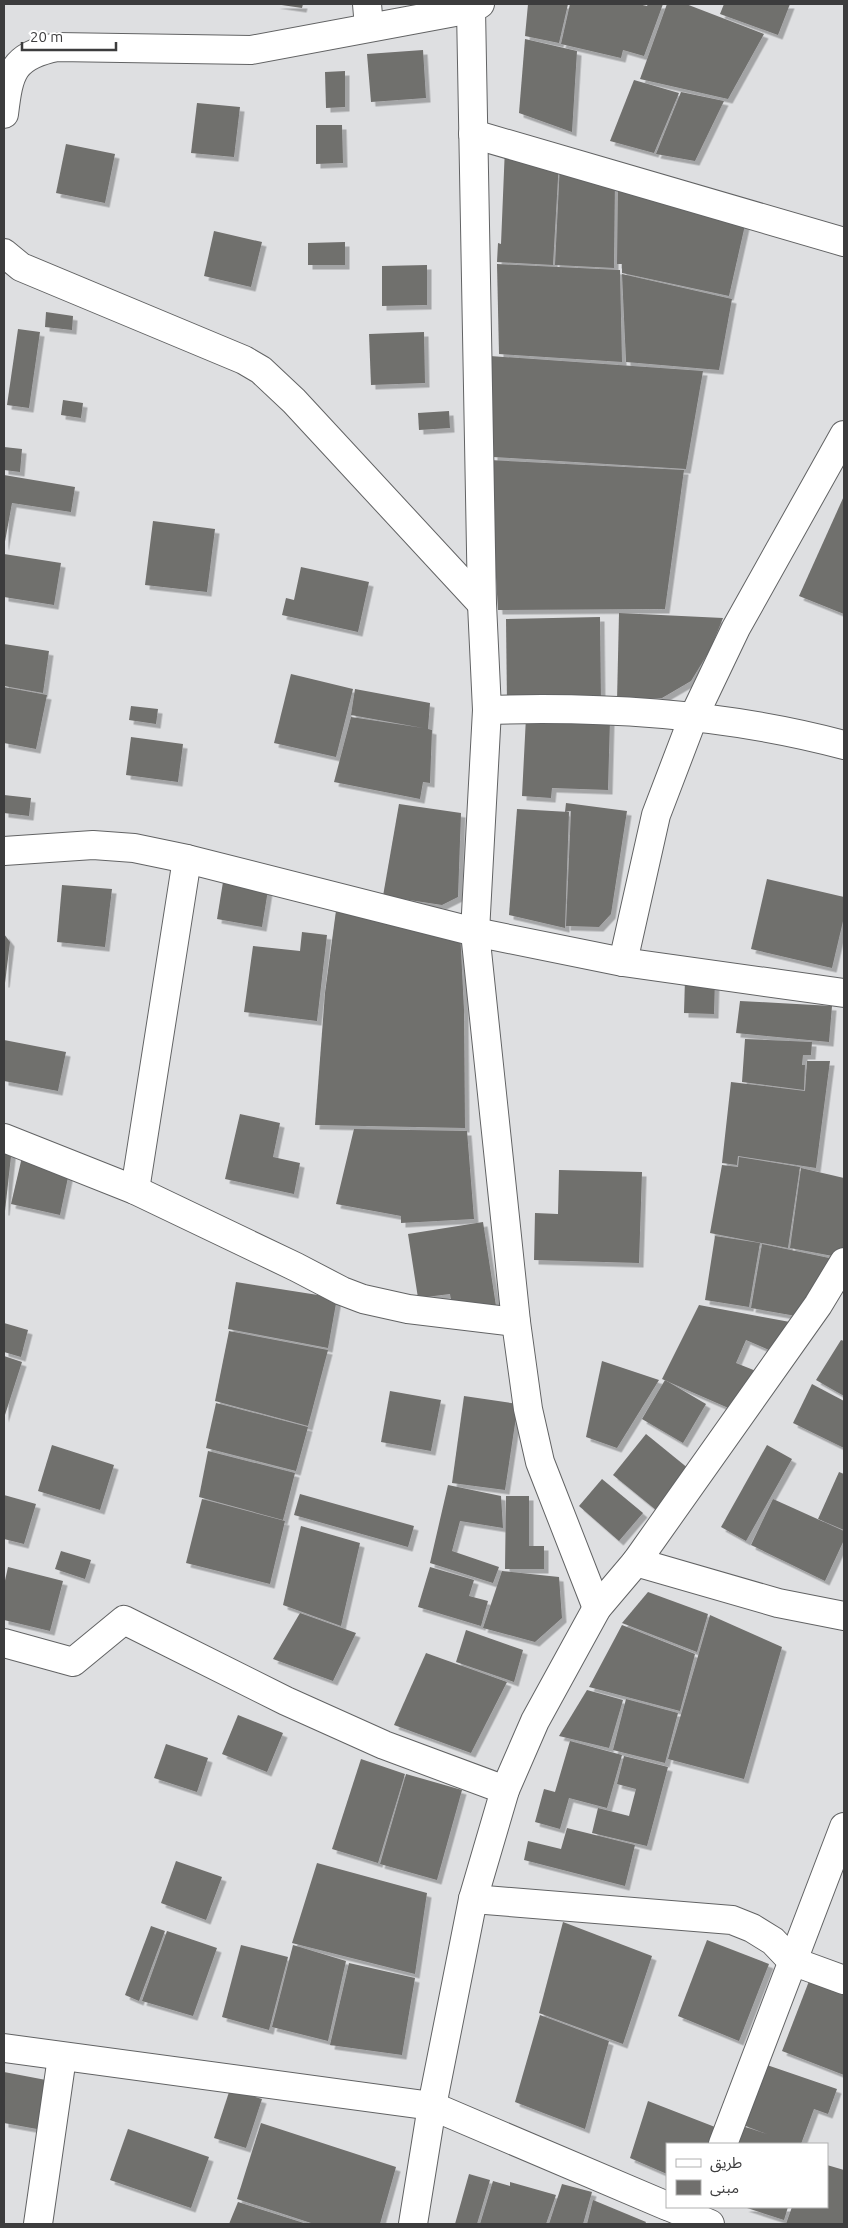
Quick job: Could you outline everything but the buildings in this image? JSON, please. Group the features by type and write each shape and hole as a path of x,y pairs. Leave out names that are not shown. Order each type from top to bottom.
{"street":[{"path":"4,114 10,67 38,51 57,47 251,50 368,15 475,6 473,134 482,604 487,710 475,932 516,1322 528,1409 540,1462 597,1608"},
{"path":"473,134 844,242"},
{"path":"4,255 21,267 244,360 261,370 294,401 482,604"},
{"path":"623,962 656,815 692,718 736,628 844,436"},
{"path":"487,710 555,708 623,710 758,726 844,745"},
{"path":"4,851 93,845 134,848 187,859 475,932 623,962 844,992"},
{"path":"135,1190 187,859"},
{"path":"4,1138 135,1190 296,1266 342,1291 363,1299 408,1309 516,1322"},
{"path":"412,2224 432,2106 473,1899 505,1790 535,1721 597,1608 636,1562 812,1313 844,1262"},
{"path":"636,1562 778,1603 844,1616"},
{"path":"4,1643 73,1662 124,1620 286,1701 384,1745 505,1790"},
{"path":"723,2143 844,1827"},
{"path":"473,1899 732,1920 752,1928 773,1941 792,1962 844,1980"},
{"path":"4,2048 432,2106 666,2205"},
{"path":"38,2224 62,2057"},
{"path":"675,2208 702,2216"}]}
